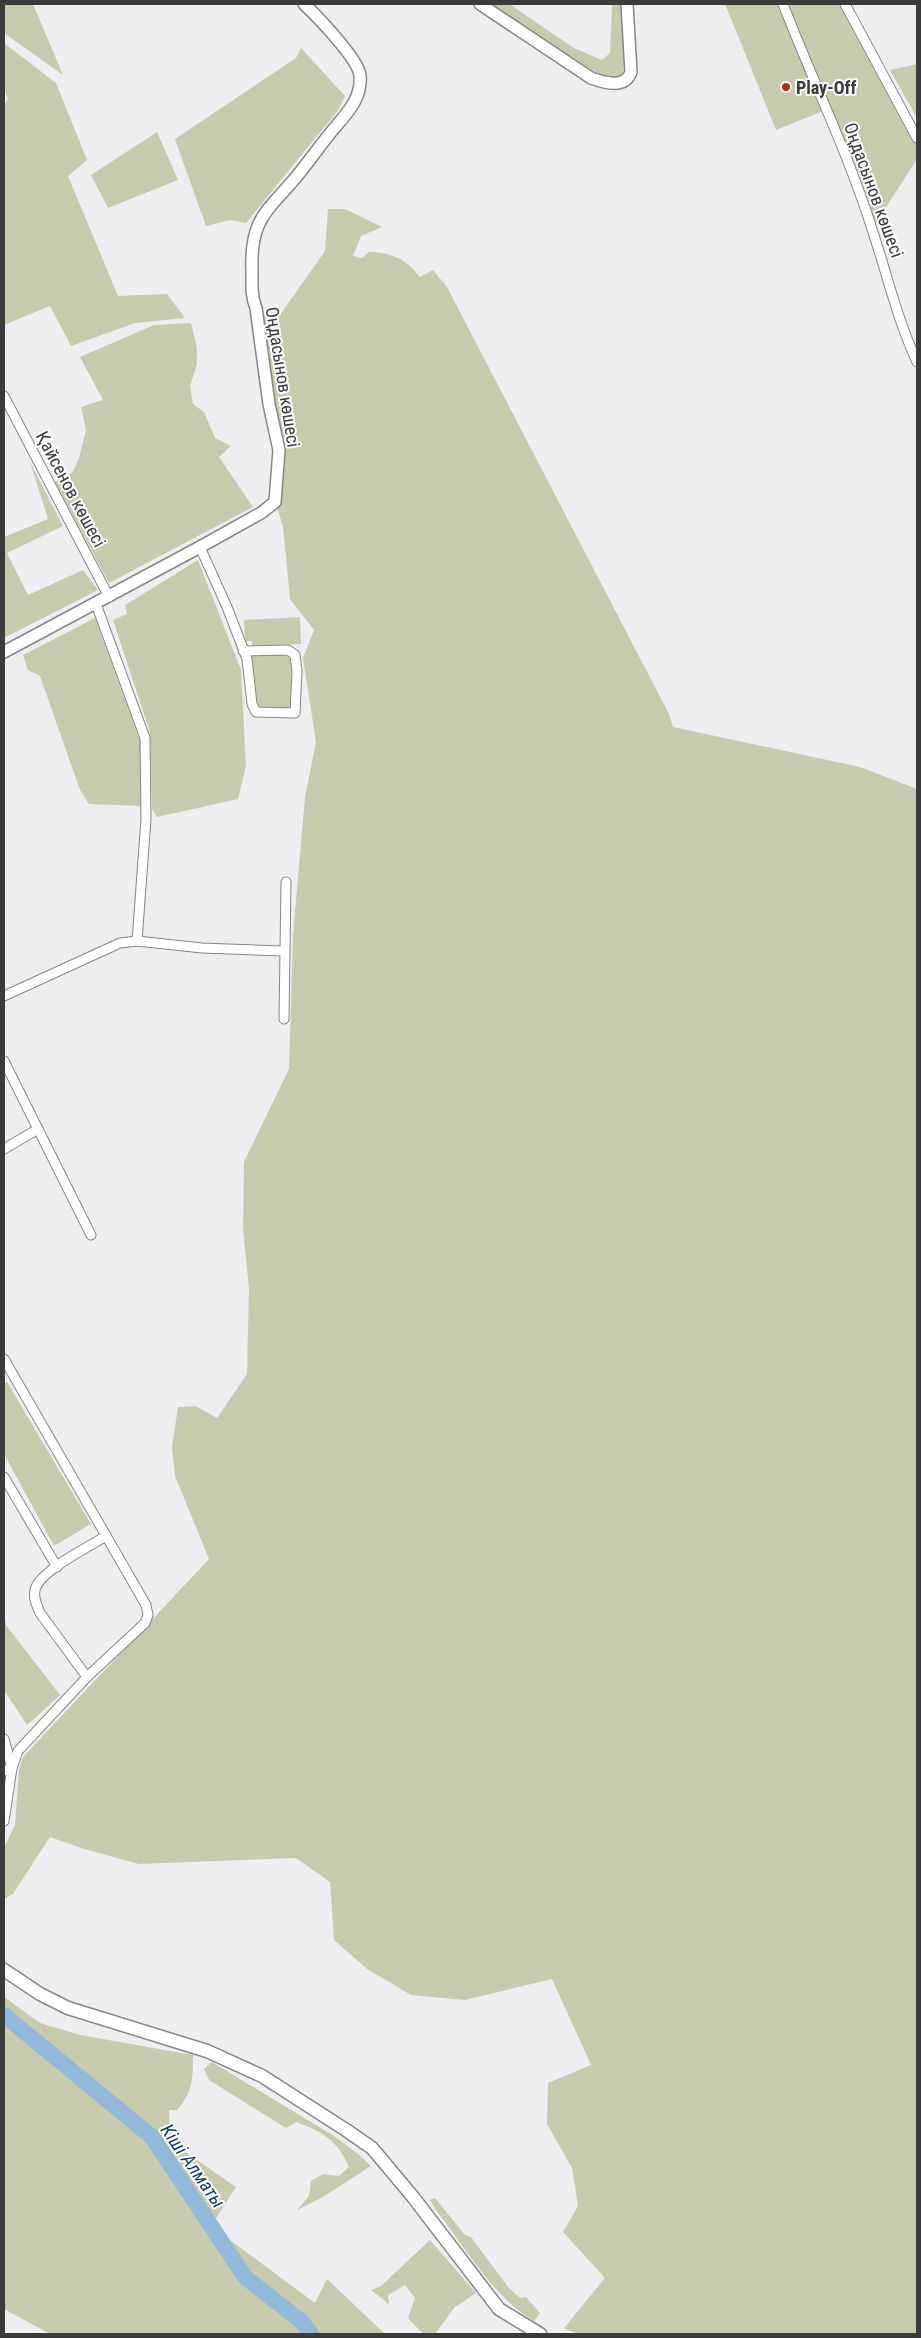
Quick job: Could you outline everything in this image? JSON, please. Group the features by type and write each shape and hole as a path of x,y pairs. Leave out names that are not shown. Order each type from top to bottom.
{"main road":[{"path":"4,1970 40,1994 68,2008 207,2051 262,2076 346,2130 372,2148 402,2183 499,2308 540,2334"}],"street":[{"name":"Оңдасынов көшесі","path":"4,652 200,547 261,513 275,502 279,450 269,404 256,308 252,298 254,236 268,206 297,176 349,112 358,96 359,71 322,21 304,4"},
{"path":"480,4 591,78 612,83 622,83 629,78 632,72 627,4"},
{"name":"Оңдасынов көшесі","path":"783,4 846,158 872,229 892,298 917,362"},
{"path":"845,4 917,138"},
{"name":"Қайсенов көшесі","path":"4,396 109,597"},
{"path":"200,547 227,606 244,651 247,658 252,704 256,712 295,713 297,671 295,655 288,650 244,651"},
{"path":"96,604 145,738 146,818 137,941"},
{"path":"284,1019 286,882"},
{"path":"4,996 120,943 137,941 202,948 284,951"},
{"path":"4,1061 91,1235"},
{"path":"4,1149 38,1129"},
{"path":"4,1359 146,1605 148,1615 145,1623 87,1677 18,1751 8,1770"},
{"path":"4,1477 57,1567"},
{"path":"87,1677 40,1613 35,1601 34,1590 42,1576 106,1536"},
{"path":"4,1739 8,1770 4,1820"}],"green space":[{"path":"4,4 33,4 63,75 4,33"},
{"path":"487,4 509,4 574,48 602,60 610,53 612,4 621,4 625,56 623,75 612,77 600,75"},
{"name":"Play-Off","path":"725,4 780,4 823,111 776,130"},
{"path":"783,4 845,4 917,138 917,159 869,234 846,158"},
{"path":"4,43 56,83 87,160 68,176 118,296 167,294 185,318 135,323 71,346 50,306 4,325 4,105 8,99 4,89"},
{"path":"301,48 345,96 339,109 246,223 230,220 206,226 175,139 296,58"},
{"path":"917,64 917,118 890,70"},
{"path":"157,132 178,180 108,208 91,175"},
{"path":"328,209 345,209 382,227 361,236 353,256 362,258 369,252 391,255 404,261 420,277 433,270 447,287 669,714 673,727 860,767 917,789 917,2334 578,2334 564,2328 605,2278 563,2232 578,2206 572,2168 547,2124 548,2083 591,2065 552,1979 465,2000 411,1995 367,1969 334,1940 330,1882 296,1858 139,1864 84,1849 50,1837 13,1894 4,1899 4,1848 15,1825 19,1769 23,1757 209,1559 175,1476 172,1447 178,1407 196,1406 217,1418 247,1374 249,1289 243,1228 244,1162 289,1069 293,935 305,797 316,742 303,658 314,630 290,599 283,526 275,502 279,450 256,313 282,312 325,251"},
{"path":"191,323 197,348 197,364 190,386 193,404 204,412 215,438 231,446 219,457 253,507 109,583 55,482 73,472 79,458 86,430 81,407 103,400 80,357 154,325"},
{"path":"30,462 63,526 7,553 28,595 83,570 98,590 4,638 4,537 48,519"},
{"path":"198,560 241,670 246,766 238,799 157,817 152,809 150,732 113,620 127,614 125,605"},
{"path":"300,617 301,644 252,646 252,641 245,641 244,620"},
{"path":"95,618 140,741 141,806 89,804 80,790 40,676 28,670 23,655"},
{"path":"286,653 292,661 291,708 264,708 258,706 250,660 252,656"},
{"path":"7,1382 91,1524 54,1546 4,1454 4,1384"},
{"path":"4,1614 6,1625 60,1695 27,1725 4,1690"},
{"path":"4,1997 40,2023 80,2035 193,2055 192,2078 189,2091 177,2110 169,2110 170,2132 178,2147 236,2187 211,2226 315,2303 327,2279 385,2334 50,2334 4,2309"},
{"path":"212,2062 334,2136 371,2166 323,2197 297,2210 309,2196 311,2181 323,2174 339,2176 349,2167 345,2158 340,2150 321,2133 296,2122 286,2128 209,2080 204,2069"},
{"path":"435,2198 465,2235 471,2237 508,2287 520,2298 526,2297 540,2313 534,2321 506,2299 480,2270 436,2210 430,2200"},
{"path":"430,2240 476,2293 454,2308 435,2334 423,2334 408,2318 415,2298 405,2285 388,2295 389,2304 371,2290 381,2286"}],"waterway":[{"name":"Кіші Алматы","path":"4,2015 152,2137 245,2277 302,2322 311,2334"}],"place":[{"name":"Play-Off","path":"786,87"}]}
